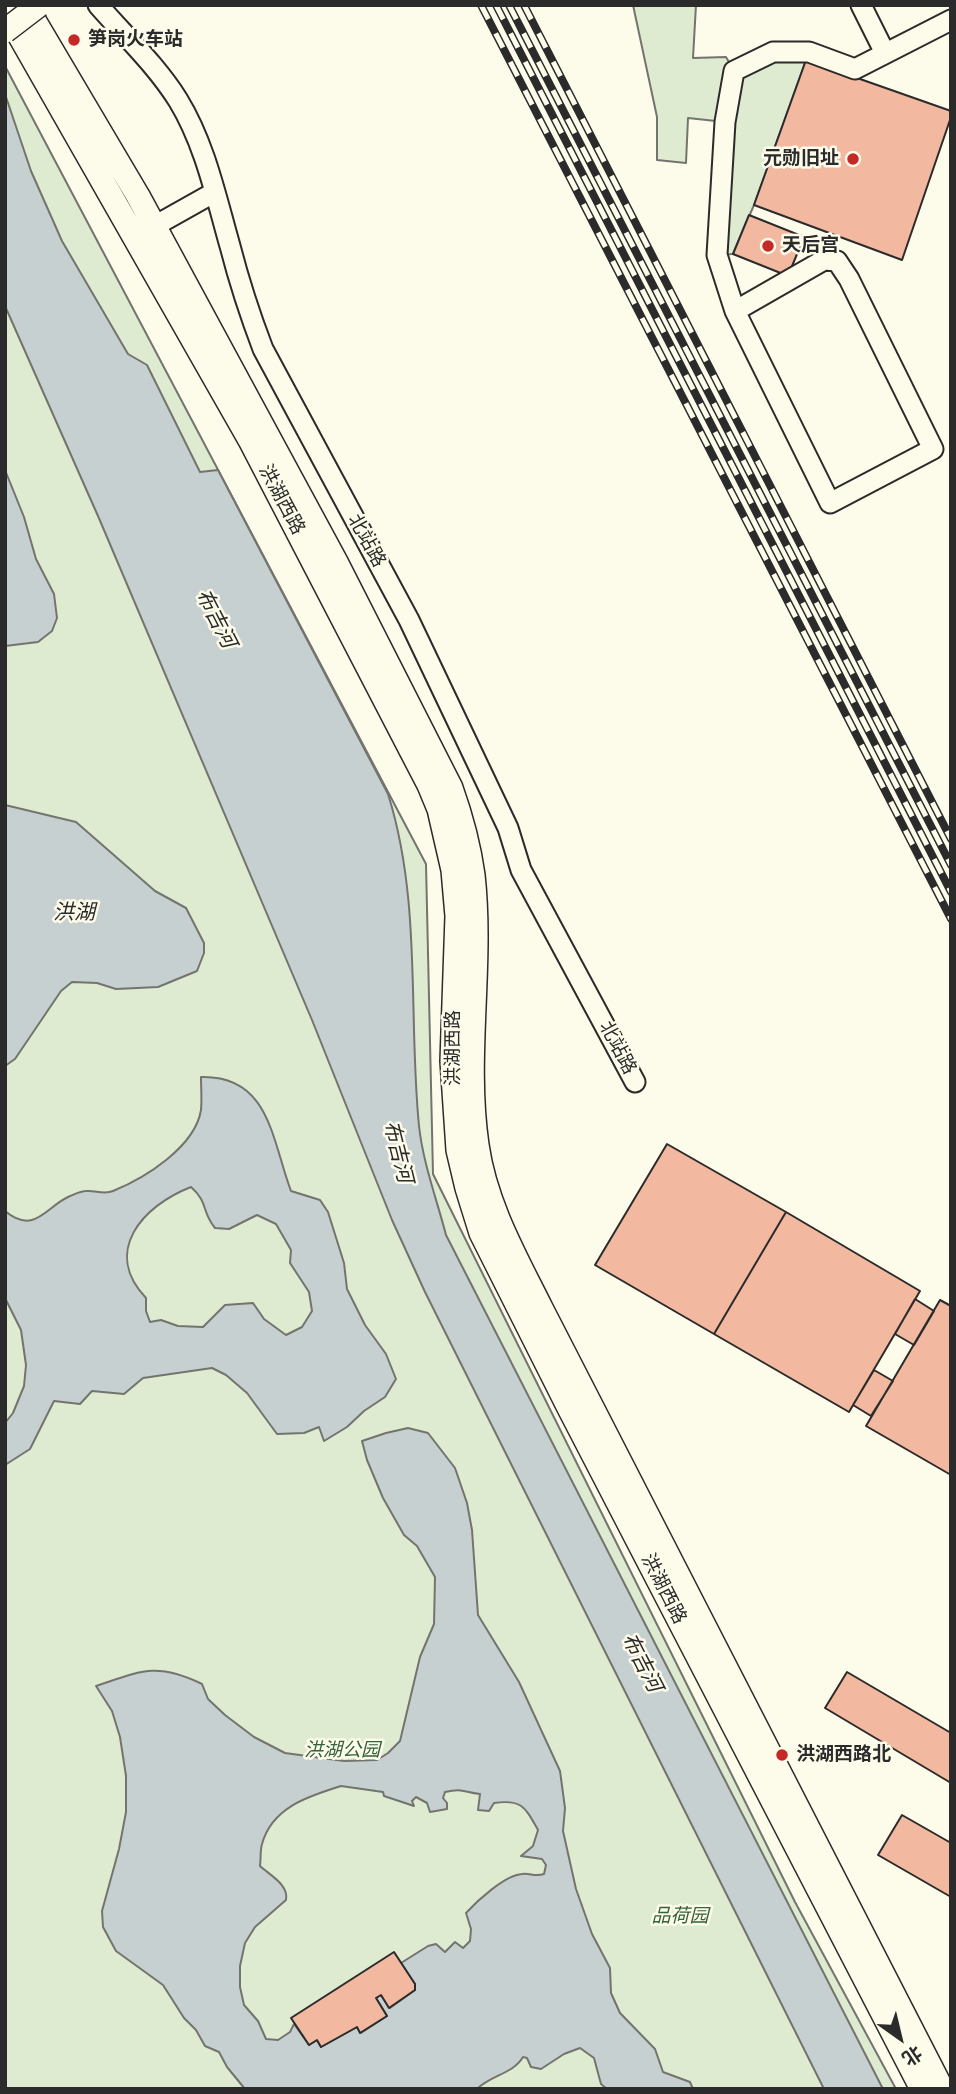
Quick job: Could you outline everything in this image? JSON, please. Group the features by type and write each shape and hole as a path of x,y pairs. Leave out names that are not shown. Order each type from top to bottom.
{"main road":[{"path":"5,9 10,5"},
{"name":"洪湖西路","path":"25,5 145,231 411,749 439,809 453,870 457,916 452,1061 458,1150 481,1233 574,1418 937,2085"},
{"path":"5,31 39,5"},
{"name":"洪湖西路","path":"5,9 145,231"}],"street":[{"name":"北站路","path":"98,5 178,100 205,159 246,304 263,349 409,620 508,828 521,870 635,1082"},
{"path":"862,5 885,53"},
{"path":"735,311 824,260 837,261 849,279 933,449 830,503 735,311 717,255 725,122 734,71 773,52 808,52 855,69 951,20"},
{"path":"145,231 215,192"}],"green space":[{"path":"633,5 696,5 693,58 726,57 734,71 778,58 806,60 754,205 733,254 717,255 725,122 688,118 686,163 657,160 657,117"},
{"name":"洪湖公园","path":"5,66 426,864 433,1174 795,1902 896,2089 5,2089"}],"water":[{"name":"布吉河","path":"5,94 31,171 62,241 128,354 147,365 200,472 218,470 388,794 399,835 410,917 419,1126 427,1168 446,1235 883,2089 824,2089 425,1292 392,1220 312,1020 98,516 5,306"},
{"path":"5,470 24,517 36,559 54,594 57,618 52,631 38,642 5,646"},
{"name":"洪湖","path":"5,805 76,822 155,891 186,908 204,943 204,953 197,971 158,987 116,989 97,983 72,982 61,991 15,1059 5,1066"},
{"path":"201,1077 224,1079 242,1087 255,1099 265,1114 291,1191 320,1200 328,1212 344,1263 347,1289 365,1325 386,1354 396,1379 385,1397 347,1427 324,1441 319,1427 304,1433 277,1434 247,1393 226,1375 212,1368 143,1378 124,1394 92,1391 80,1404 54,1401 30,1449 5,1465 5,1423 13,1413 24,1386 26,1365 21,1330 5,1298 5,1211 24,1221 32,1220 70,1196 84,1191 110,1192 167,1160 197,1124 201,1110","holes":["191,1187 197,1193 215,1228 229,1229 257,1215 276,1224 291,1250 290,1263 309,1292 312,1311 302,1327 286,1335 264,1319 253,1303 225,1305 203,1327 178,1326 161,1320 150,1322 146,1311 146,1298 133,1281 128,1264 128,1248 134,1232 157,1206"]},
{"path":"408,1428 428,1433 455,1468 467,1503 472,1530 478,1615 519,1682 560,1771 565,1808 563,1831 576,1889 592,1934 610,1968 611,1993 620,2013 655,2049 663,2072 690,2082 693,2089 607,2089 601,2084 594,2058 580,2048 564,2054 541,2069 531,2067 527,2058 523,2057 514,2067 477,2089 245,2089 219,2052 205,2046 163,1985 116,1951 103,1927 102,1911 126,1812 126,1776 120,1737 112,1711 96,1686 149,1671 186,1677 202,1684 208,1699 225,1715 254,1737 285,1753 344,1761 377,1760 400,1741 420,1657 434,1624 435,1577 417,1546 404,1535 383,1498 367,1460 362,1441","holes":["341,1786 383,1792 384,1796 414,1806 412,1801 416,1797 427,1803 430,1812 447,1809 443,1798 445,1792 456,1790 480,1794 478,1810 489,1811 494,1803 503,1802 522,1806 538,1830 533,1846 521,1856 542,1859 546,1865 544,1874 515,1875 477,1902 466,1913 471,1929 470,1941 463,1948 455,1942 445,1952 436,1944 401,1963 415,1984 415,1990 390,2008 381,1995 376,1998 387,2016 361,2033 357,2027 321,2047 317,2040 309,2045 294,2024 290,2032 278,2040 266,2039 258,2021 244,2005 240,1987 240,1966 245,1943 255,1927 286,1900 282,1885 260,1866 261,1846 267,1831 274,1821 293,1805 329,1790"]}],"building":[{"name":"元勋旧址","path":"806,60 951,111 902,260 754,205"},
{"name":"天后宫","path":"749,215 804,237 788,276 733,254"},
{"path":"667,1144 786,1212 714,1334 595,1265"},
{"path":"786,1212 920,1291 849,1412 714,1334"},
{"path":"915,1299 934,1311 914,1345 895,1334"},
{"path":"940,1300 951,1306 951,1475 866,1426"},
{"path":"874,1370 893,1381 871,1416 853,1405"},
{"path":"847,1672 951,1733 951,1783 825,1708"},
{"path":"902,1815 951,1843 951,1897 878,1855"},
{"path":"394,1952 415,1984 415,1990 389,2008 381,1995 376,1998 387,2016 360,2033 357,2027 321,2047 317,2040 309,2045 291,2018"}],"railway":[{"path":"481,5 951,919"},
{"path":"496,5 951,892"},
{"path":"509,5 951,865"},
{"path":"524,5 951,839"}],"place":[{"name":"笋岗火车站","path":"74,40"},
{"name":"元勋旧址","path":"853,159"},
{"name":"天后宫","path":"768,246"},
{"name":"洪湖西路北","path":"782,1755"}],"park label":[{"name":"品荷园","path":"680,1917"}]}
